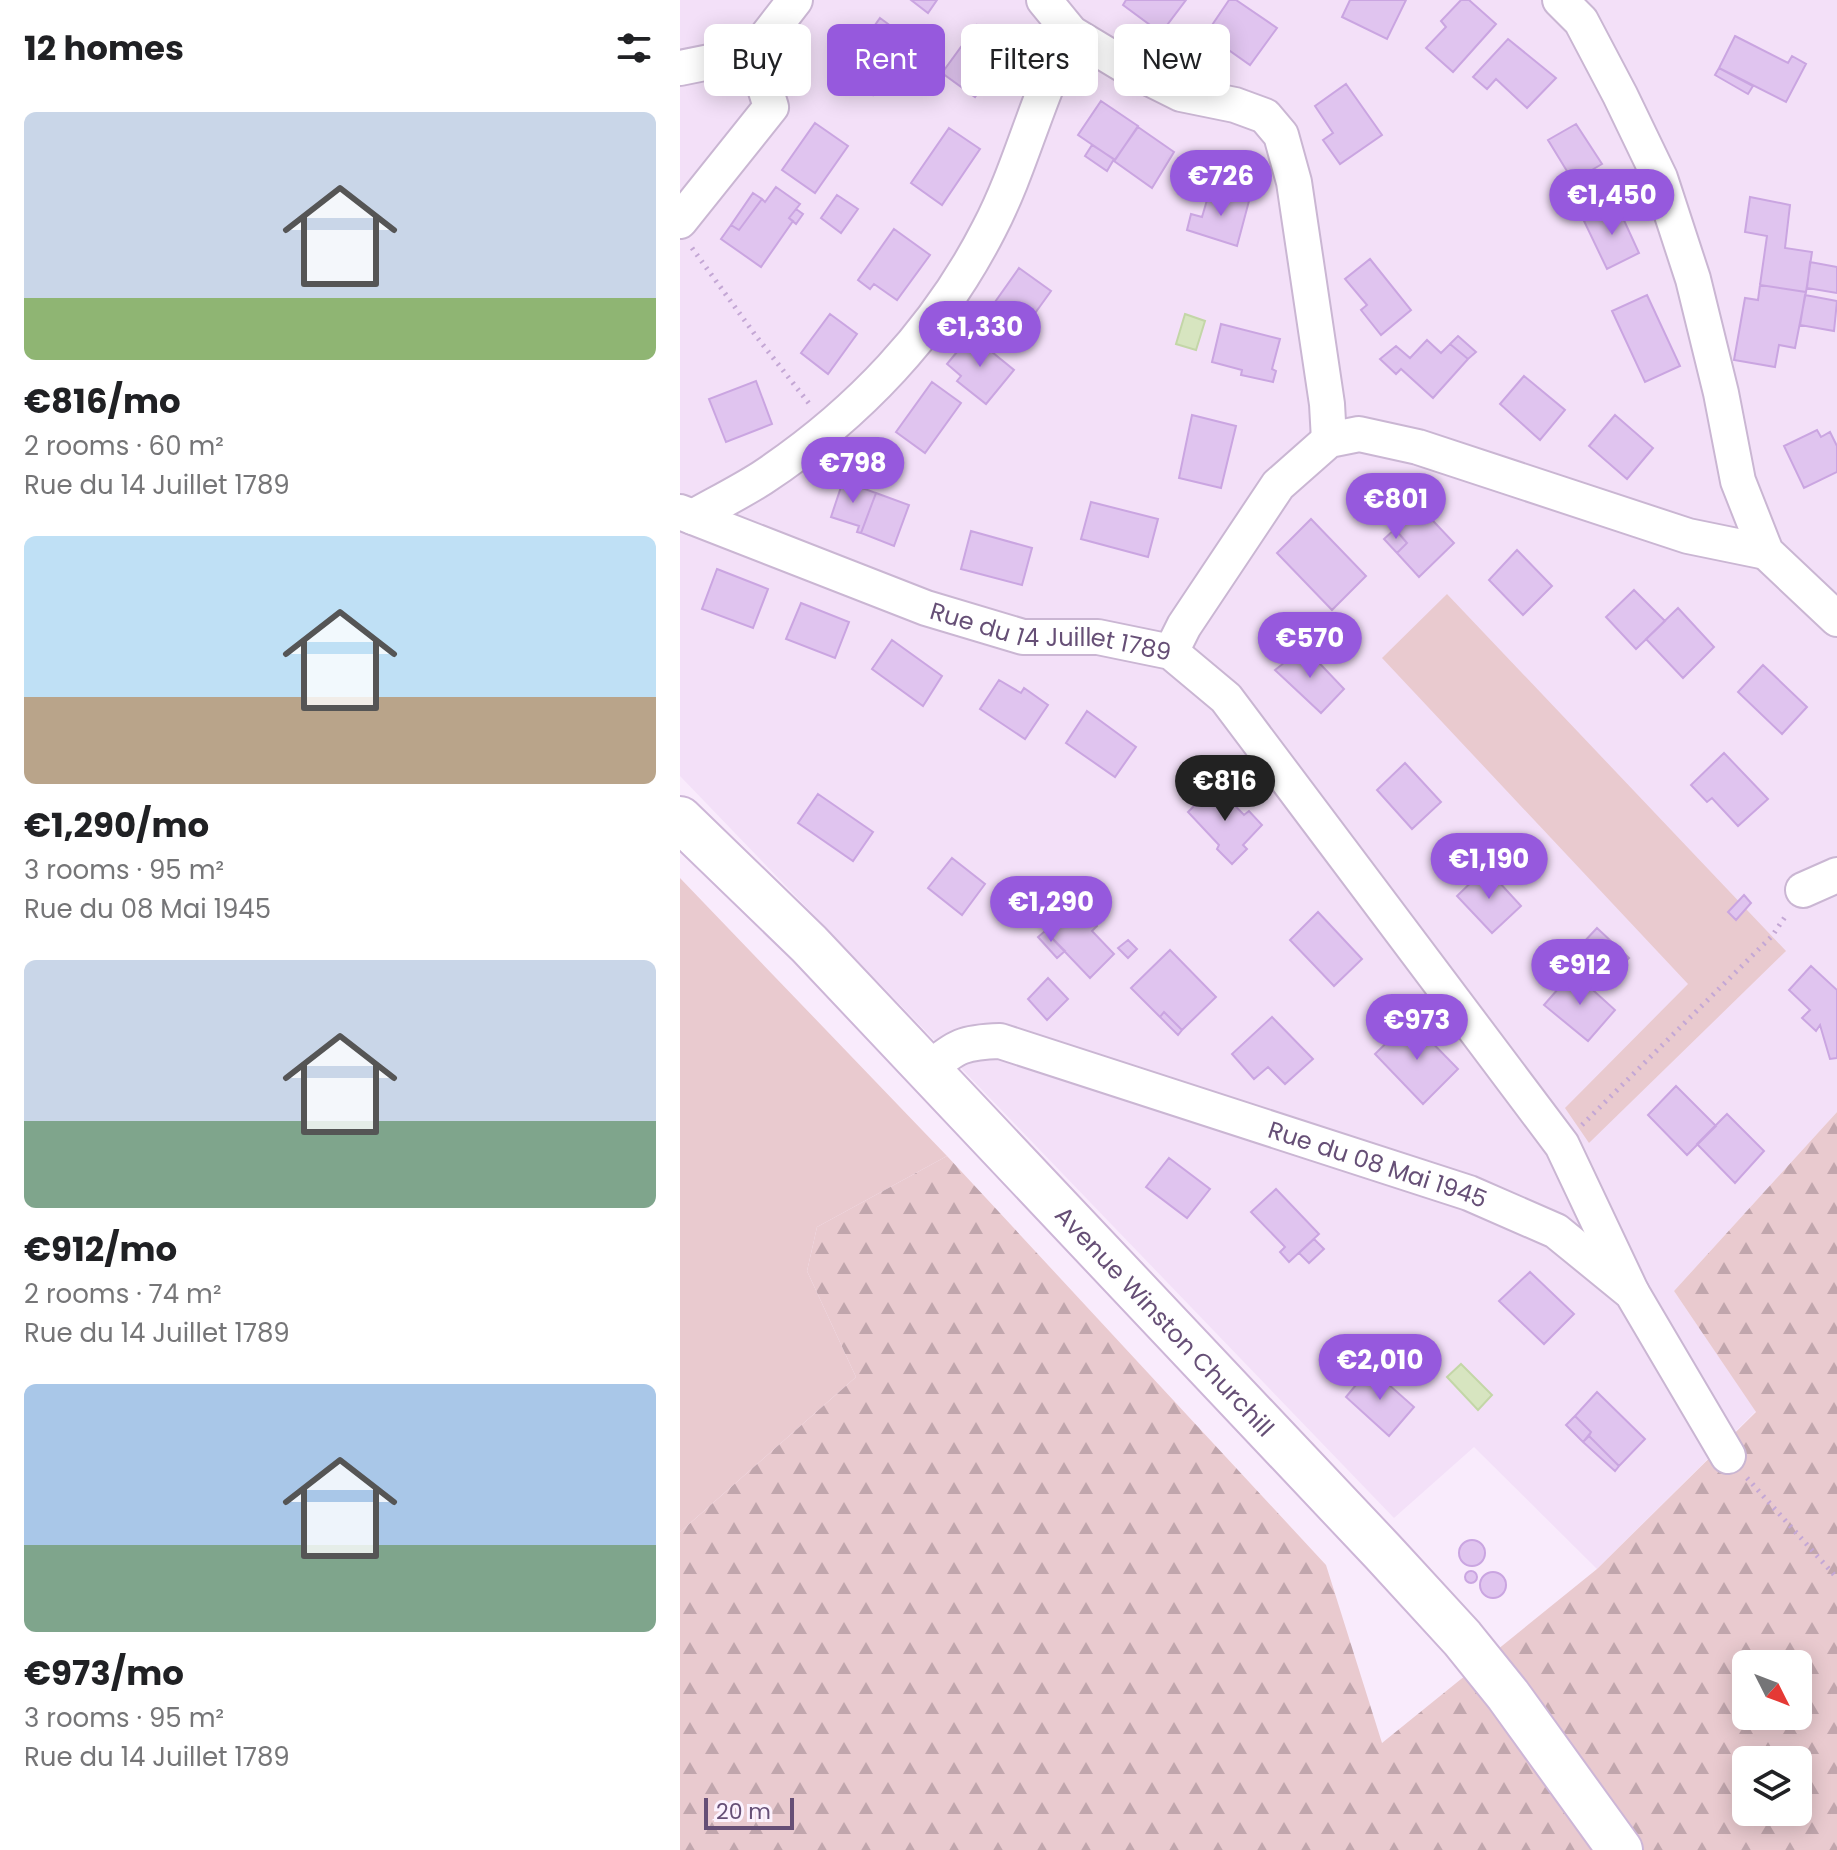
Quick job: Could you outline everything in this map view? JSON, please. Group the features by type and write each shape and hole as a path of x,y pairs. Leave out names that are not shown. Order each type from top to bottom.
{"main road":[{"name":"Avenue Winston Churchill","path":"680,819 799,933 929,1069 1462,1638 1508,1695 1620,1850"}],"street":[{"path":"776,24 795,0"},
{"path":"1044,0 1064,24"},
{"path":"1560,0 1581,21 1660,178 1693,279 1721,393 1738,481 1766,552 1837,619"},
{"path":"1098,49 1181,94 1235,105 1265,116 1281,135 1294,182 1327,404 1329,440"},
{"path":"680,68 704,63"},
{"path":"684,232 771,107 768,96"},
{"path":"686,514 761,478 829,429 904,357 946,304 994,218 1016,170 1042,96"},
{"path":"1171,652 1184,626 1278,485 1329,440 1359,434 1418,447 1688,536 1766,552"},
{"name":"Rue du 14 Juillet 1789","path":"686,514 926,608 1023,637 1098,637 1171,652 1226,698 1562,1145 1632,1293"},
{"path":"1803,890 1837,875"},
{"name":"Rue du 08 Mai 1945","path":"929,1069 969,1042 1000,1041 1469,1193 1556,1231 1632,1293 1728,1456"}],"path":[{"path":"684,232 756,336 829,429"},
{"path":"1562,1145 1772,936 1803,890"},
{"path":"1728,1456 1837,1578"}],"shaded area":[{"path":"680,0 1837,0 1837,1112 1674,1291 1756,1411 1597,1569 1474,1447 1394,1518 680,776"},
{"path":"1185,314 1205,321 1196,350 1176,344"},
{"path":"1461,1364 1492,1395 1478,1410 1447,1377"}],"green space":[{"path":"1447,594 1786,951 1589,1143 1565,1108 1688,984 1382,658"},
{"path":"680,878 947,1156 817,1227 807,1271 856,1377 680,1532"},
{"path":"1837,1112 1837,1850 680,1850 680,1532 856,1377 807,1271 817,1227 947,1156 1326,1565 1382,1743 1597,1569 1756,1412 1674,1291"}],"building":[{"path":"911,0 937,0 928,13"},
{"path":"1126,0 1186,0 1168,24 1149,24 1123,5"},
{"path":"1229,0 1236,0 1277,28 1250,65 1230,51 1230,24 1213,24"},
{"path":"1350,0 1406,0 1387,39 1342,17"},
{"path":"1461,0 1469,0 1496,24 1453,72 1426,48 1446,27 1441,21"},
{"path":"1735,36 1788,63 1792,56 1806,64 1786,102 1719,68"},
{"path":"1508,39 1556,78 1527,108 1496,79 1487,89 1473,77"},
{"path":"961,47 961,87 945,75 945,69"},
{"path":"1719,68 1753,86 1748,94 1715,75"},
{"path":"1346,84 1382,135 1340,164 1323,140 1333,133 1315,106"},
{"path":"1101,101 1138,126 1115,160 1078,135"},
{"path":"815,123 848,146 815,193 782,170"},
{"path":"1576,124 1602,164 1573,181 1548,140"},
{"path":"1138,127 1174,152 1152,188 1114,161"},
{"path":"949,128 980,149 942,205 911,183"},
{"path":"1092,145 1114,159 1107,171 1085,156"},
{"path":"776,187 800,204 789,218 793,221 761,267 721,239 731,225 739,230 762,199 765,202"},
{"path":"1210,190 1249,201 1237,246 1187,230 1191,214 1202,217"},
{"path":"753,193 762,199 739,230 731,225"},
{"path":"837,195 858,209 841,233 821,218"},
{"path":"1750,197 1790,205 1785,248 1812,252 1806,292 1760,285 1767,236 1745,232"},
{"path":"1617,205 1639,253 1607,269 1584,221"},
{"path":"796,209 803,214 796,224 789,218"},
{"path":"894,229 930,255 897,300 874,284 870,289 858,280"},
{"path":"1370,259 1411,310 1381,335 1361,310 1367,305 1345,279"},
{"path":"1810,262 1837,267 1837,293 1807,288"},
{"path":"1019,268 1051,291 1015,341 983,319"},
{"path":"1760,285 1806,292 1795,348 1779,345 1775,367 1734,360 1745,298 1758,300"},
{"path":"1647,295 1680,366 1645,382 1612,311"},
{"path":"1805,295 1837,301 1834,331 1800,325"},
{"path":"830,314 857,334 828,374 801,353"},
{"path":"1221,324 1280,339 1272,369 1276,371 1273,382 1241,375 1242,370 1212,362"},
{"path":"971,335 1014,370 986,404 957,381 961,376 947,364"},
{"path":"1458,336 1476,352 1468,359 1450,344"},
{"path":"1427,340 1441,353 1450,344 1468,359 1433,398 1401,369 1396,374 1380,359 1396,346 1410,358"},
{"path":"1524,376 1565,410 1540,440 1500,404"},
{"path":"756,381 772,424 726,442 709,399"},
{"path":"932,382 961,403 925,453 896,432"},
{"path":"1192,415 1236,426 1221,488 1179,478"},
{"path":"1615,415 1653,448 1627,479 1589,446"},
{"path":"1817,430 1821,437 1830,432 1837,446 1837,472 1804,488 1784,446"},
{"path":"843,481 876,493 861,533 857,532 859,526 831,517"},
{"path":"876,493 909,505 894,546 861,533"},
{"path":"1091,502 1158,519 1148,557 1081,539"},
{"path":"1419,506 1454,543 1419,577 1397,553 1407,543 1395,529"},
{"path":"1311,519 1366,576 1332,610 1277,553"},
{"path":"1395,529 1407,543 1397,553 1384,539"},
{"path":"971,531 1032,548 1022,585 961,569"},
{"path":"1517,550 1552,586 1523,615 1489,580"},
{"path":"717,569 768,589 753,628 702,609"},
{"path":"1634,590 1665,621 1636,649 1606,617"},
{"path":"801,603 849,622 835,658 786,639"},
{"path":"1678,608 1714,647 1683,678 1646,639"},
{"path":"892,640 942,676 923,706 872,669"},
{"path":"1304,647 1344,689 1321,713 1275,670"},
{"path":"1763,665 1807,707 1782,734 1738,692"},
{"path":"999,680 1021,693 1024,688 1048,705 1025,739 980,709"},
{"path":"1087,711 1136,747 1115,777 1066,743"},
{"path":"1724,753 1768,799 1738,826 1712,798 1707,802 1691,785"},
{"path":"1405,763 1441,802 1412,829 1377,790"},
{"path":"1215,785 1244,815 1249,811 1262,825 1243,845 1247,849 1232,864 1188,812"},
{"path":"818,794 873,832 853,861 798,823"},
{"path":"952,858 985,884 962,915 928,888"},
{"path":"1486,868 1521,906 1492,933 1457,896"},
{"path":"1744,895 1751,903 1736,920 1728,912"},
{"path":"1073,902 1097,926 1092,931 1114,954 1090,978 1045,931"},
{"path":"1318,912 1362,959 1334,986 1290,940"},
{"path":"1597,928 1629,958 1613,974 1582,944"},
{"path":"1045,931 1065,951 1057,958 1038,937"},
{"path":"1128,940 1137,949 1128,958 1118,948"},
{"path":"1170,950 1216,997 1182,1030 1164,1012 1160,1017 1131,988"},
{"path":"1811,966 1837,990 1837,1058 1830,1059 1820,1025 1816,1031 1802,1018 1810,1010 1789,990"},
{"path":"1573,972 1615,1010 1588,1041 1544,1005"},
{"path":"1048,978 1068,999 1047,1020 1028,999"},
{"path":"1164,1012 1182,1030 1178,1035 1160,1017"},
{"path":"1272,1017 1313,1059 1285,1084 1268,1067 1254,1079 1232,1054"},
{"path":"1410,1020 1458,1069 1423,1104 1375,1054"},
{"path":"1676,1086 1716,1126 1687,1155 1648,1115"},
{"path":"1727,1114 1764,1151 1735,1183 1697,1144"},
{"path":"1169,1158 1210,1189 1187,1218 1146,1187"},
{"path":"1276,1189 1319,1234 1289,1262 1280,1252 1285,1247 1251,1212"},
{"path":"1314,1239 1324,1249 1309,1263 1299,1253"},
{"path":"1530,1272 1574,1314 1544,1344 1499,1301"},
{"path":"1370,1368 1414,1407 1389,1436 1346,1397"},
{"path":"1597,1392 1645,1439 1619,1466 1589,1436 1591,1432 1575,1416"},
{"path":"1575,1416 1591,1432 1583,1442 1566,1425"},
{"path":"1589,1436 1619,1466 1615,1471 1583,1442"},
{"path":"1472,1540 1481,1544 1485,1553 1481,1562 1472,1566 1463,1562 1459,1553 1463,1544"},
{"path":"1471,1571 1477,1577 1471,1583 1465,1577"},
{"path":"1493,1572 1502,1576 1506,1585 1502,1594 1493,1598 1484,1594 1480,1585 1484,1576"}]}
